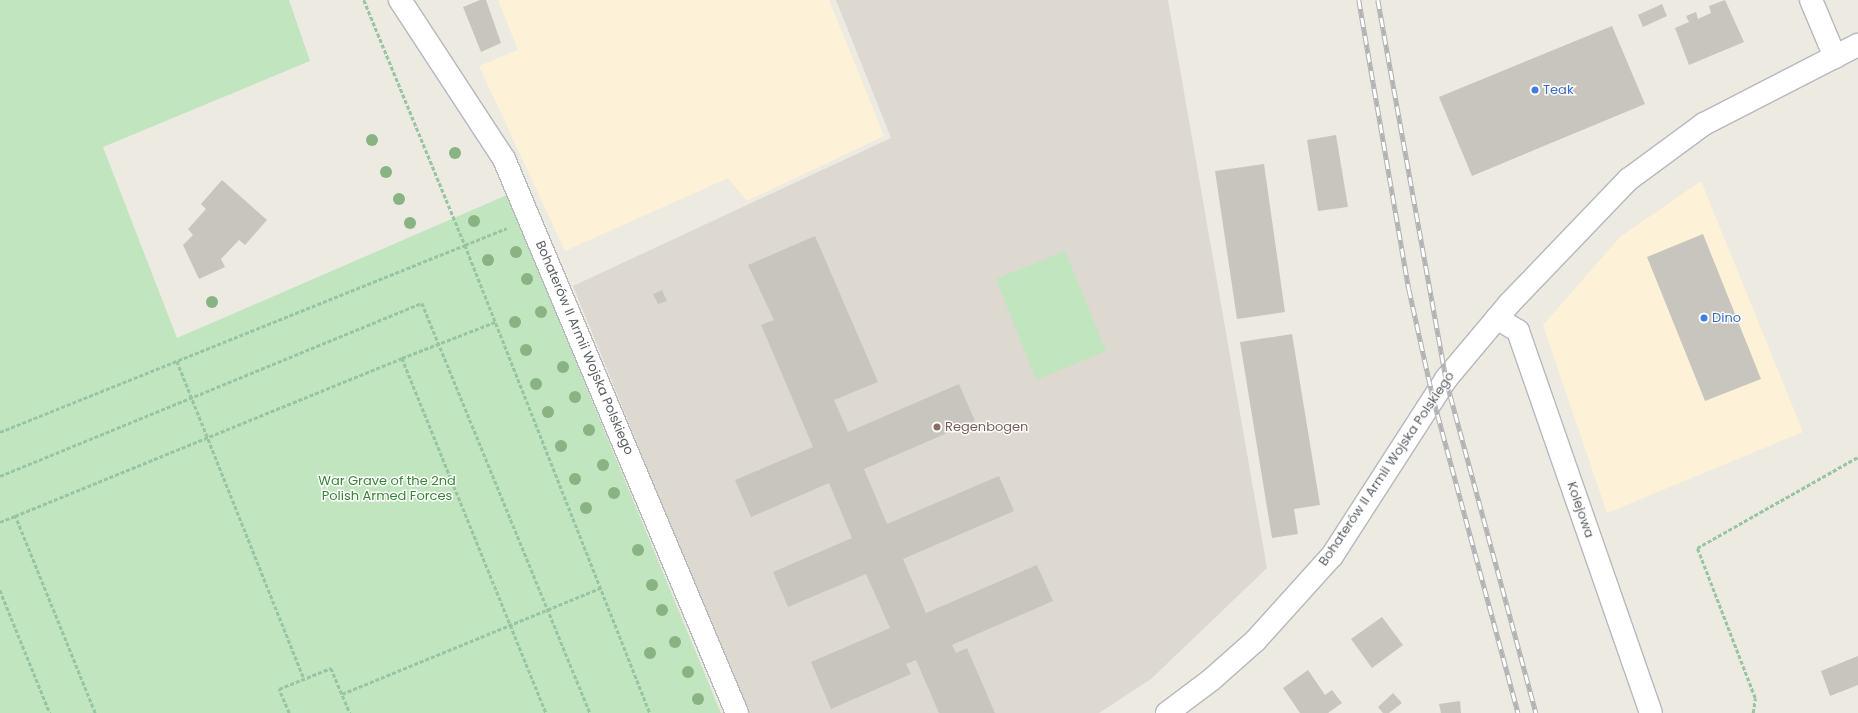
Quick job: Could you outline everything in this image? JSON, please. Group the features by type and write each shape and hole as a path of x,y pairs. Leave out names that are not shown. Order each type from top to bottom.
{"street":[{"name":"Bohaterów II Armii Wojska Polskiego","path":"400,0 504,159 737,713"},
{"path":"1811,0 1835,57"},
{"name":"Bohaterów II Armii Wojska Polskiego","path":"1167,713 1211,680 1256,640 1332,556 1432,397 1497,318 1629,178 1704,124 1858,45"},
{"name":"Kolejowa","path":"1497,318 1518,331 1650,713"}],"path":[{"path":"364,0 465,245 650,713"},
{"path":"0,432 530,219"},
{"path":"0,476 422,303 590,713"},
{"path":"0,522 402,358 495,322"},
{"path":"402,358 546,713"},
{"path":"177,361 304,679"},
{"path":"1753,713 1755,698 1696,548 1858,457"},
{"path":"15,516 95,713"},
{"path":"342,694 601,588"},
{"path":"0,590 50,713"},
{"path":"289,713 279,689 332,668 350,713"}],"shaded area":[{"path":"498,0 829,0 884,136 747,201 728,178 565,251 479,66 518,50"},
{"name":"Regenbogen","path":"836,0 1168,0 1267,568 1151,679 1099,713 747,713 573,286 891,138"},
{"path":"1701,181 1803,432 1607,513 1543,325 1620,237"}],"green space":[{"name":"War Grave of the 2nd Polish Armed Forces","path":"0,0 289,0 310,61 103,147 177,338 507,195 721,713 0,713"},
{"path":"1065,251 1106,351 1036,380 996,279"}],"building":[{"path":"480,0 486,0 501,43 481,52 463,7"},
{"path":"1725,0 1744,42 1689,65 1675,28 1689,22 1686,16 1696,12 1698,19 1711,13 1709,6"},
{"path":"1662,4 1667,16 1643,27 1638,15"},
{"path":"1612,26 1645,104 1472,176 1439,97"},
{"path":"1336,135 1348,207 1318,211 1307,140"},
{"path":"1264,164 1285,312 1237,319 1215,171"},
{"path":"222,180 267,220 245,245 239,240 221,259 225,267 199,279 183,245 193,235 188,229 206,209 201,204"},
{"name":"Dino","path":"1703,234 1761,379 1705,401 1647,257"},
{"path":"815,236 878,382 834,400 848,432 959,384 975,421 864,469 887,524 999,476 1014,511 903,559 926,613 1037,565 1053,601 952,645 956,653 967,648 995,713 939,713 916,660 906,664 911,674 831,709 811,662 890,628 866,574 788,607 773,572 852,538 829,483 751,517 735,480 813,447 761,325 774,320 748,265"},
{"path":"662,290 667,301 658,304 653,294"},
{"path":"1292,334 1320,505 1294,509 1298,534 1272,538 1240,342"},
{"path":"1382,617 1403,645 1372,668 1351,639"},
{"path":"1858,656 1858,685 1830,696 1821,671"},
{"path":"1308,670 1325,695 1332,690 1342,703 1328,713 1300,713 1283,688"},
{"path":"1393,693 1402,703 1389,713 1383,713 1378,707"},
{"path":"1460,701 1461,713 1441,713 1439,704"}],"railway":[{"path":"1359,0 1409,289 1433,397 1518,713"},
{"path":"1378,0 1446,379 1536,713"}],"place":[{"name":"Teak","path":"1535,90"},
{"name":"Dino","path":"1704,318"},
{"name":"Regenbogen","path":"937,427"}]}
